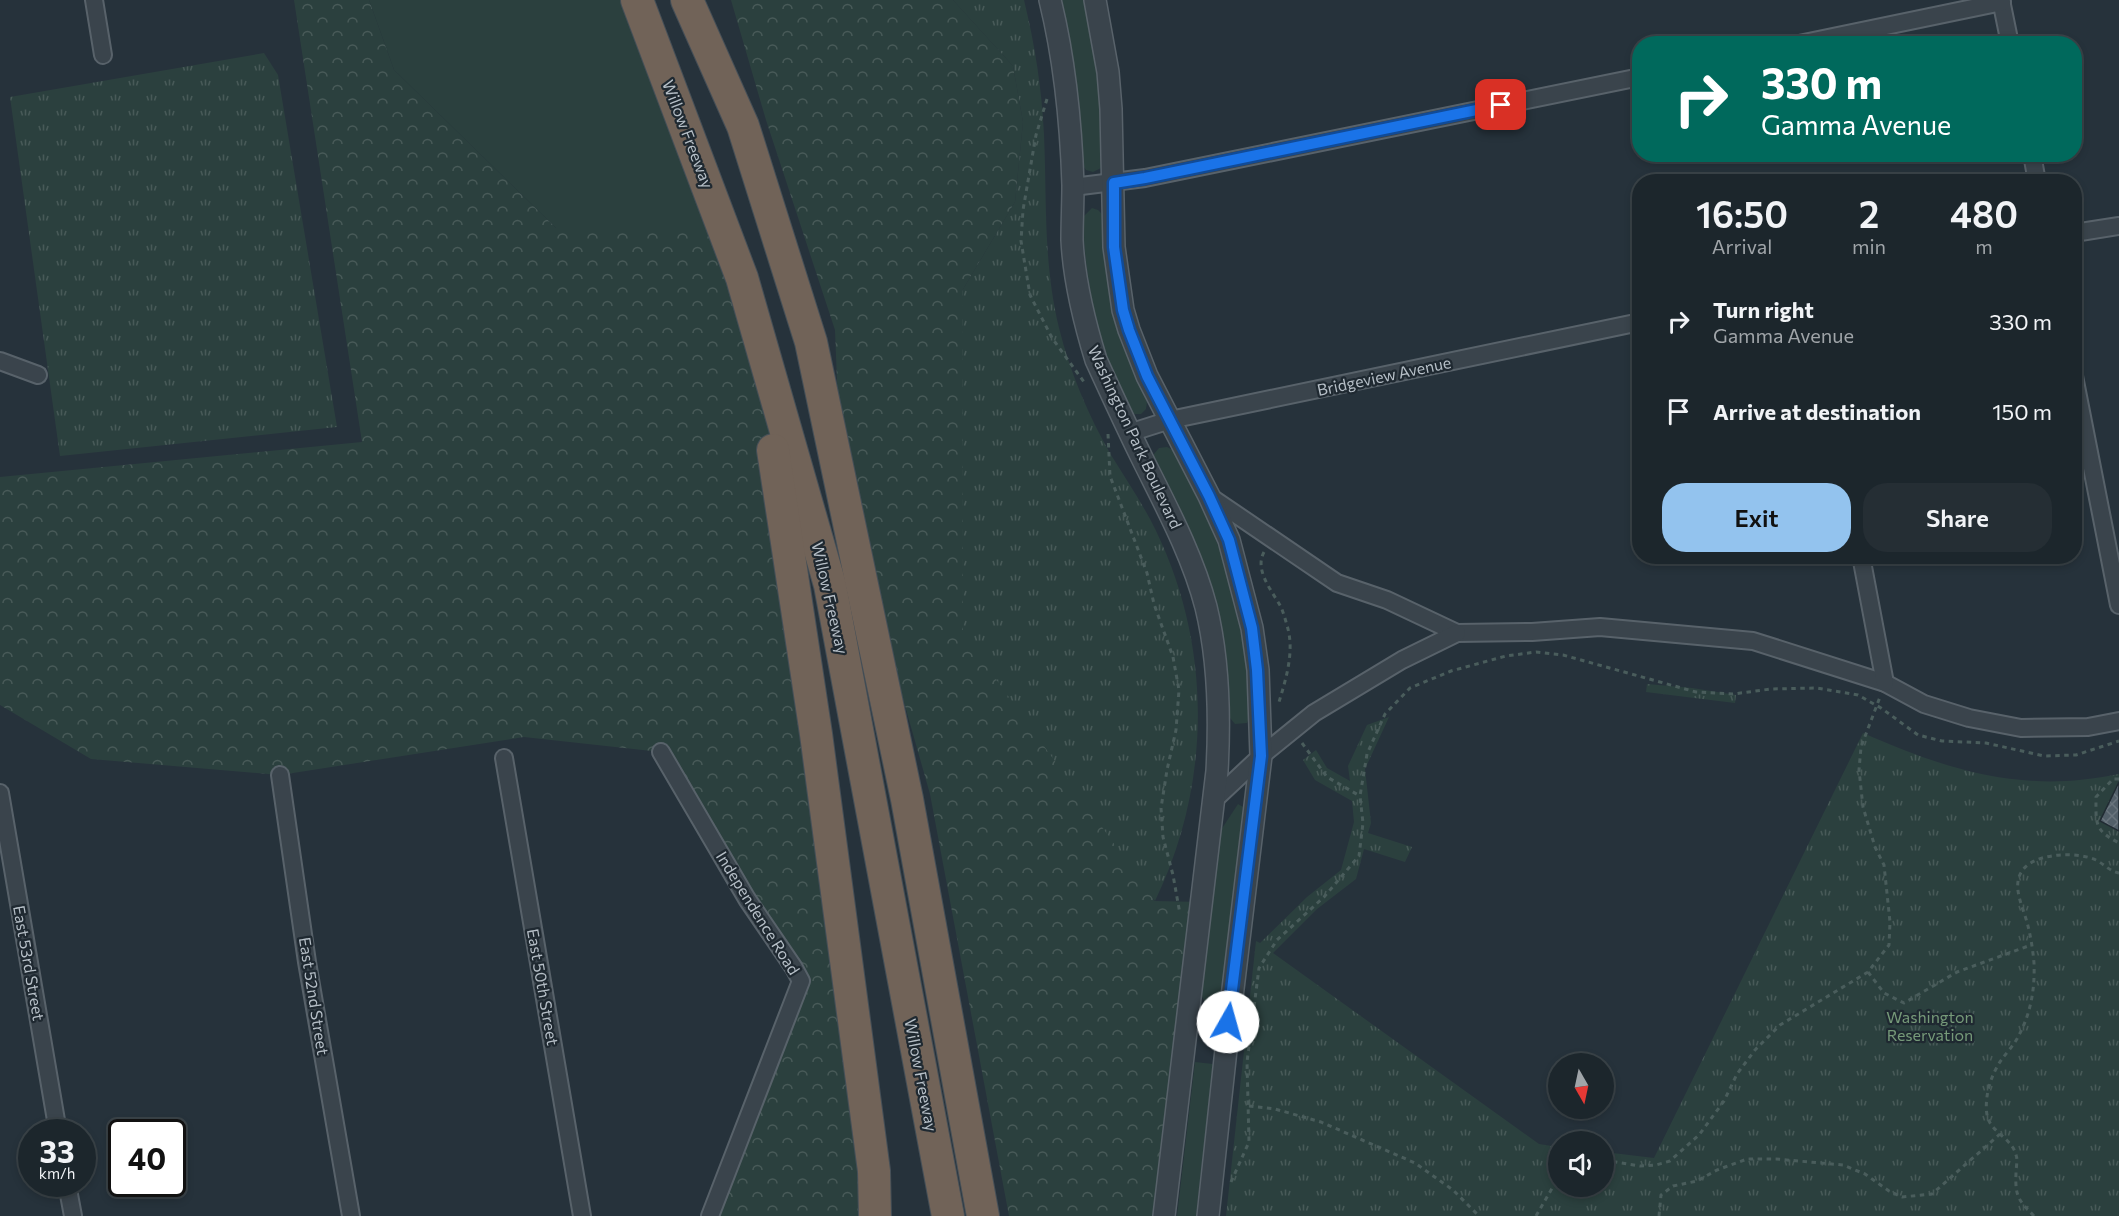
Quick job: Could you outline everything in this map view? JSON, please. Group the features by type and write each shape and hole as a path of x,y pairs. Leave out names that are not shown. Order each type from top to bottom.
{"highway":[{"name":"Willow Freeway","path":"637,0 742,278 830,585 948,1216"},
{"name":"Willow Freeway","path":"687,0 743,126 813,353 907,799 983,1216"},
{"path":"707,0 743,126"},
{"path":"742,278 779,483 816,734 874,1171 875,1216"}],"street":[{"path":"94,0 103,55"},
{"name":"Washington Park Boulevard","path":"1050,0 1067,95 1073,187 1072,241 1081,308 1096,360 1190,560 1205,607 1212,639 1218,742 1164,1216"},
{"path":"1095,0 1109,82 1114,183 1114,247 1123,310 1147,376 1229,540 1252,628 1257,670 1261,756 1228,1022 1208,1216"},
{"path":"1837,36 2001,1 2008,36"},
{"path":"1073,187 1114,183 1190,170 1632,78"},
{"path":"2082,232 2119,226"},
{"name":"Bridgeview Avenue","path":"1129,433 1170,420 1632,324"},
{"path":"0,361 38,375"},
{"path":"2082,417 2119,605"},
{"path":"1209,496 1337,583 1387,600 1457,633"},
{"path":"1863,564 1885,683"},
{"path":"1213,801 1261,756 1314,713 1402,660 1457,633 1532,632 1600,627 1753,641 1885,683 1924,704 1969,718 2021,728 2088,727 2119,721"},
{"name":"Independence Road","path":"661,752 747,899 801,981 710,1216"},
{"name":"East 50th Street","path":"504,758 582,1216"},
{"name":"East 52nd Street","path":"280,775 307,962 351,1216"},
{"name":"East 53rd Street","path":"0,793 56,1119"},
{"path":"69,1197 73,1216"}],"path":[{"path":"1048,92 1036,135 1024,206 1021,241 1030,295 1052,338 1086,385"},
{"path":"1104,425 1109,435 1110,476 1147,573 1154,604 1173,657 1179,690 1176,730 1161,808 1162,837 1180,913 1178,924"},
{"path":"1263,554 1261,565 1263,575 1282,610 1289,632 1289,660 1279,704"},
{"path":"1229,1187 1249,1142 1247,1062 1259,968 1277,940 1324,897 1359,855 1363,823 1360,796 1367,754 1385,714 1410,688 1451,671 1506,656 1536,652 1563,655 1696,692 1733,694 1771,689 1818,688 1858,695 1918,735 1942,741 1986,743 2044,756 2076,755 2119,741"},
{"path":"1614,1162 1640,1166 1670,1161 1699,1135 1724,1101 1737,1074 1755,1050 1780,1025 1868,972 1889,945 1890,922 1884,865 1875,847 1863,807 1859,770 1861,747 1885,683"},
{"path":"1305,747 1327,777 1360,796"},
{"path":"2119,779 2113,779 2096,797 2096,825 2104,835 2119,843"},
{"path":"2034,1216 2019,1200 2016,1190 2017,1156 2012,1143 2000,1134 1988,1118 1986,1101 1992,1078 2001,1060 2018,1039 2033,1002 2034,963 2029,928 2017,890 2019,874 2029,864 2040,858 2083,856 2097,860 2112,872 2119,873"},
{"path":"1868,972 1884,993 1904,1003 1957,972 2031,945"},
{"path":"1249,1106 1275,1109 1321,1122 1415,1163 1453,1190 1479,1216"},
{"path":"1659,1216 1661,1195 1673,1186 1697,1181 1717,1170 1747,1159 1799,1160 1843,1165 1865,1174 1902,1197 1932,1194 2000,1134"},
{"path":"1536,1216 1548,1195"}],"green space":[{"path":"294,0 369,0 394,70 556,228 723,228 742,278 779,483 875,1216 710,1216 801,981 661,752 524,737 280,775 91,759 0,705 0,477 362,442"},
{"path":"369,0 637,0 723,228 556,228 394,70"},
{"path":"731,0 953,0 1013,66 1023,122 1015,202 962,291 1154,901 1201,902 1164,1216 1009,1216 930,794 841,480 835,330 766,120"},
{"path":"953,0 1024,0 1035,51 1042,101 1048,255 1059,328 1074,377 1087,409 1111,455 1150,519 1171,565 1186,612 1195,661 1198,710 1196,759 1188,808 1174,855 1155,901 963,633 962,291 1015,202 1023,122 1013,66"},
{"path":"1062,0 1084,0 1092,40 1100,101 1103,162 1101,168 1093,172 1086,170 1082,164 1074,63"},
{"path":"264,53 278,75 337,427 60,456 10,97"},
{"path":"1092,208 1103,215 1111,296 1126,353 1147,402 1146,409 1141,414 1134,414 1120,394 1095,314 1085,256 1083,217"},
{"path":"1167,447 1173,450 1201,506 1235,594 1248,655 1251,705 1247,723 1235,724 1230,718 1224,649 1213,596 1153,460 1159,448"},
{"path":"1647,684 1736,695 1735,703 1646,692"},
{"name":"Washington Reservation","path":"1389,717 1365,769 1371,823 1368,833 1412,847 1405,862 1364,849 1356,879 1317,909 1273,953 1539,1144 1548,1145 1548,1197 1614,1197 1614,1153 1654,1158 1863,733 1957,768 2019,780 2084,780 2119,774 2119,1216 1226,1216 1256,941 1260,943 1307,897 1341,870 1354,822 1352,801 1315,780 1303,760 1316,750 1327,768 1350,781 1348,766 1367,725"},
{"path":"1238,804 1243,807 1221,999 1217,1004 1206,1004 1200,993 1219,833"},
{"path":"1195,1062 1213,1064 1196,1216 1177,1216"}],"building":[{"path":"2119,782 2119,831 2100,821"}],"route":[{"path":"1228,1022 1261,756 1257,670 1252,628 1229,540 1147,376 1129,330 1123,310 1114,247 1114,183 1501,105"}]}
